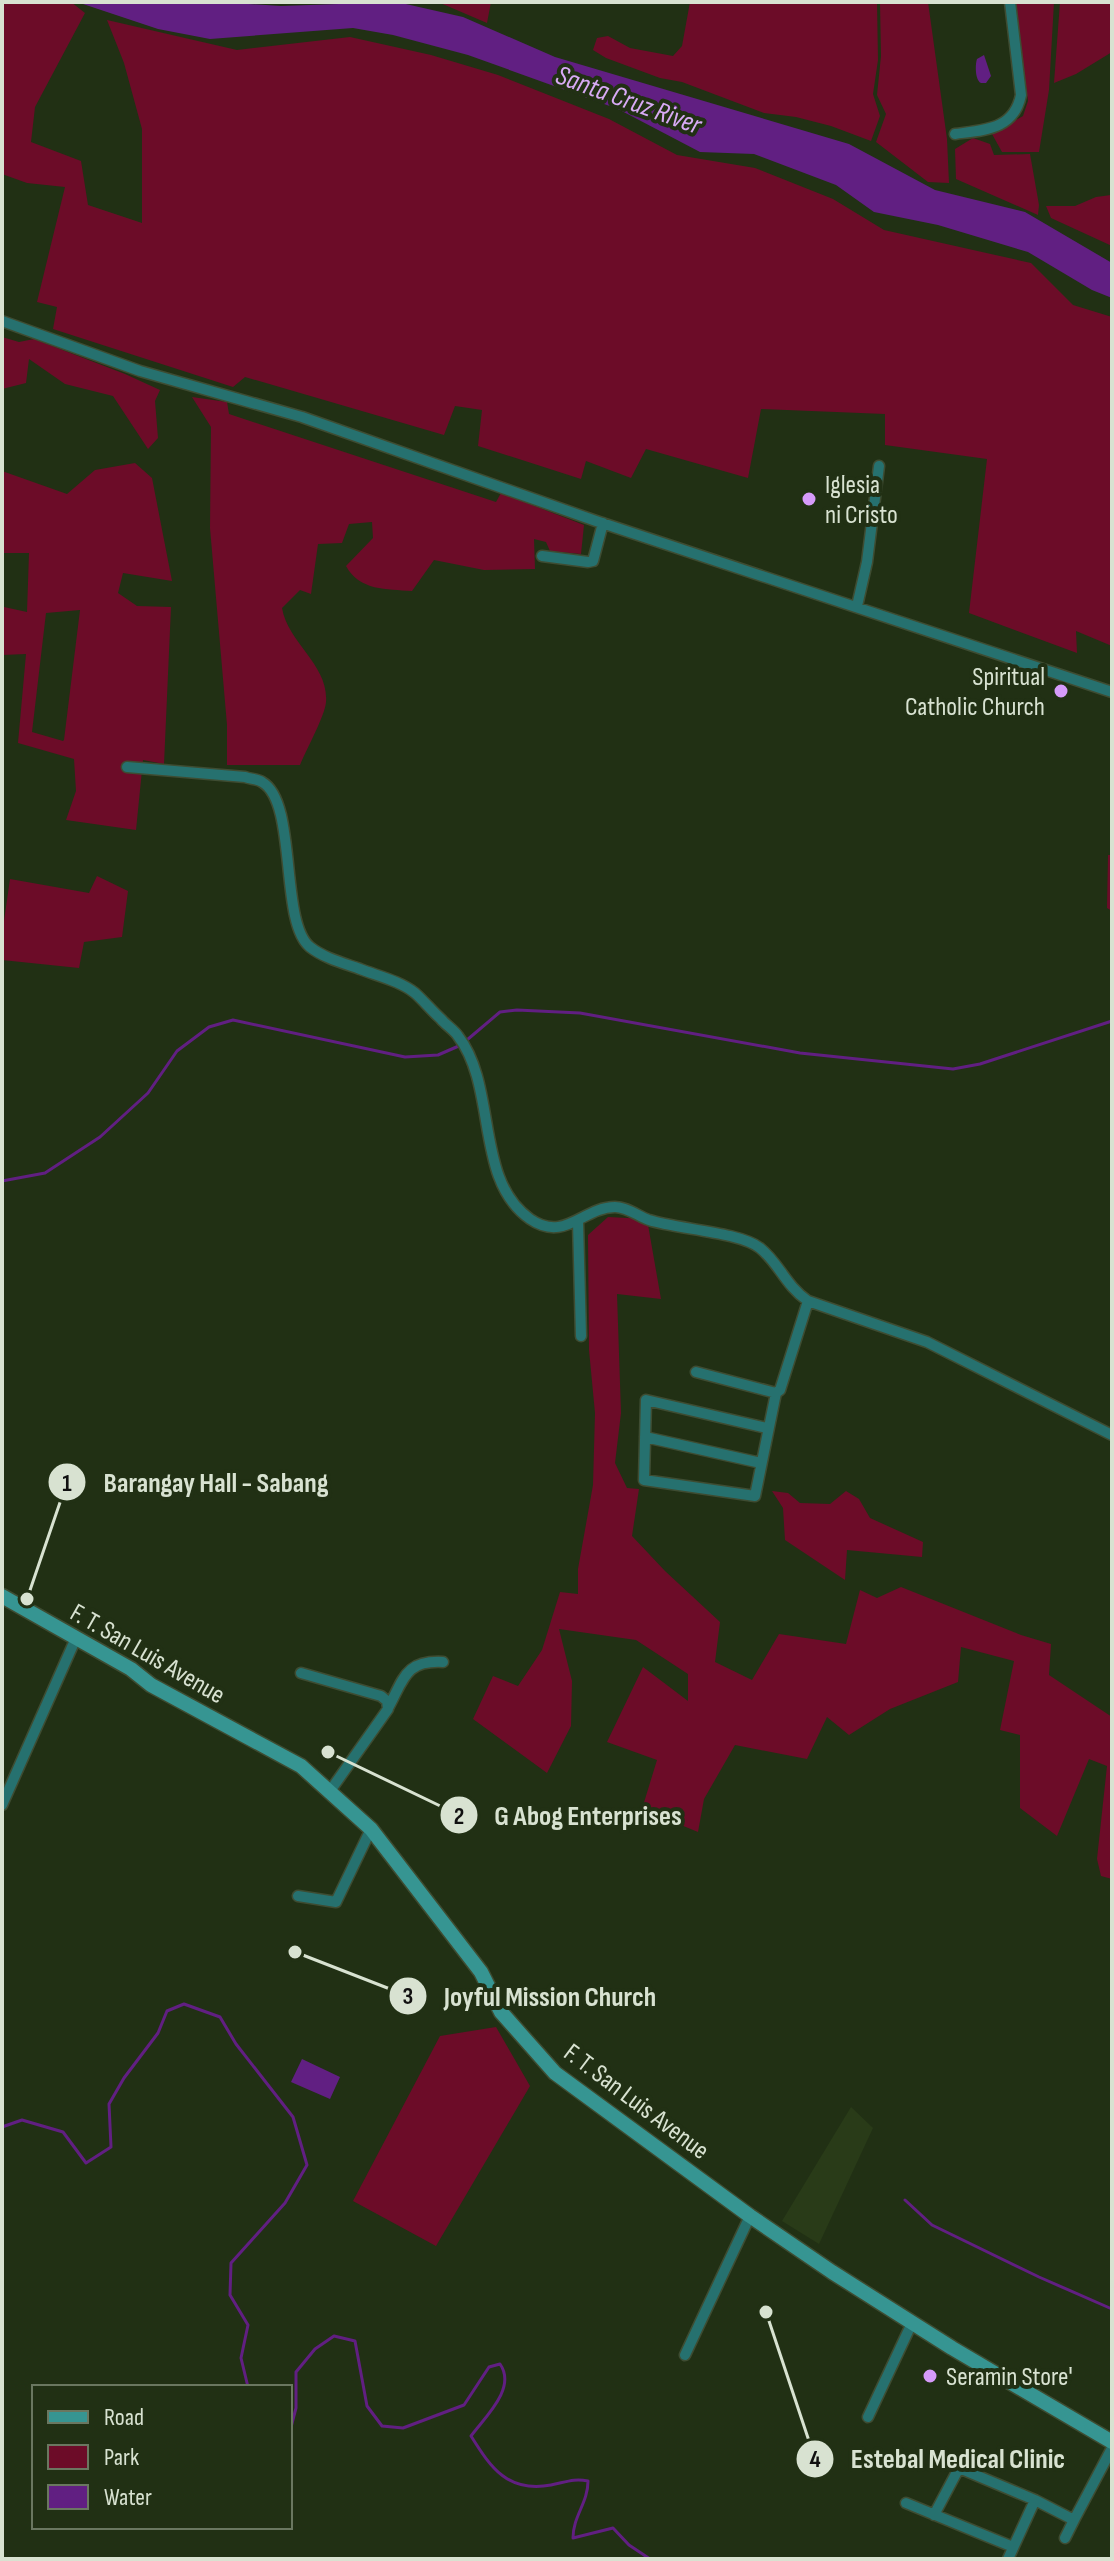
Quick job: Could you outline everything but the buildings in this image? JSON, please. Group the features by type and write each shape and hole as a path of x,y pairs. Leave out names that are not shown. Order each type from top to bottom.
{"main road":[{"name":"F. T. San Luis Avenue","path":"2,1596 131,1669 151,1685 301,1766 371,1829 481,1972 501,2012 545,2063 567,2082 750,2216 912,2323 1112,2442"}],"street":[{"path":"955,134 989,130 1018,111 1021,95 1010,2"},
{"path":"2,321 140,371 302,417 603,523 1112,692"},
{"path":"857,606 867,562 879,466"},
{"path":"542,556 593,561 603,523"},
{"path":"127,767 245,777 263,782 274,795 283,831 300,936 309,947 327,957 414,992 459,1036 476,1071 498,1177 512,1201 528,1217 542,1225 560,1227 578,1222 599,1210 617,1207 647,1219 739,1239 759,1247 793,1291 808,1301 927,1342 1112,1435"},
{"path":"578,1222 581,1336"},
{"path":"767,1428 646,1400 644,1480 755,1496 776,1393 780,1390 808,1301"},
{"path":"696,1372 776,1393"},
{"path":"645,1437 761,1463"},
{"path":"2,1805 76,1638"},
{"path":"330,1791 388,1709 408,1670 420,1663 443,1662"},
{"path":"301,1673 381,1696 387,1701 388,1709"},
{"path":"298,1896 336,1902 371,1829"},
{"path":"685,2355 750,2216"},
{"path":"868,2417 912,2323"},
{"path":"1065,2538 1112,2448"},
{"path":"934,2515 959,2468 1074,2520"},
{"path":"1008,2559 1035,2500"},
{"path":"906,2503 1013,2547"}],"shaded area":[{"path":"851,2107 873,2128 819,2244 782,2221"}],"green space":[{"path":"2,2 71,2 85,13 35,107 31,142 81,161 88,205 142,223 142,129 124,63 107,20 237,50 350,37 431,55 498,75 609,119 677,155 755,168 833,199 884,230 1031,263 1073,305 1112,317 1112,646 1076,631 1077,653 969,613 987,459 885,445 885,414 761,409 748,478 646,449 631,478 586,461 581,479 478,446 482,410 455,406 444,435 245,377 233,387 53,329 57,307 37,302 65,187 27,183 2,174"},
{"path":"438,2 491,2 487,23"},
{"path":"690,2 877,2 878,60 873,94 880,116 871,141 831,126 764,113 682,82 660,78 593,50 597,38 608,36 630,48 673,56 682,46"},
{"path":"880,2 928,2 947,139 949,183 928,182 876,142 886,114 877,95 881,56"},
{"path":"1014,2 1054,2 1049,90 1039,152 1002,152 992,134 1023,116 1028,101"},
{"path":"1060,2 1112,2 1112,52 1076,74 1054,83"},
{"path":"973,138 990,144 994,155 1030,154 1038,215 956,179 955,149"},
{"path":"1111,195 1112,246 1051,218 1046,206 1075,206 1096,197"},
{"path":"2,337 19,342 34,339 160,390 155,401 158,438 148,449 113,396 65,384 29,359 26,383 2,389"},
{"path":"192,397 227,402 229,414 496,502 501,493 584,525 581,554 550,551 546,542 534,539 535,569 484,570 434,560 412,591 383,589 359,580 346,566 373,538 372,522 349,524 342,543 318,544 311,594 300,590 282,608 286,621 315,665 325,689 326,702 322,716 300,765 227,765 227,725 210,528 211,427"},
{"path":"135,463 152,478 172,581 123,573 118,593 137,606 171,607 164,764 143,760 136,830 66,820 76,791 74,759 18,743 26,654 2,655 4,607 27,612 29,553 2,553 2,471 67,494 95,470","holes":["80,610 64,740 32,732 46,613"]},
{"path":"1108,855 1112,855 1112,911 1107,908"},
{"path":"97,876 128,891 122,937 84,942 79,968 2,960 2,935 10,879 89,893"},
{"path":"608,1217 647,1219 661,1299 617,1294 621,1413 615,1463 627,1488 639,1489 632,1536 720,1622 715,1662 752,1680 779,1634 846,1644 860,1590 877,1598 901,1587 1051,1644 1049,1675 1112,1717 1112,1879 1101,1876 1097,1859 1107,1766 1089,1759 1057,1836 1020,1808 1020,1735 1000,1730 1014,1661 961,1647 958,1682 890,1709 849,1735 827,1717 807,1759 735,1745 704,1799 698,1832 642,1809 657,1760 607,1742 643,1667 688,1701 688,1674 636,1640 559,1629 572,1681 571,1726 547,1773 473,1719 493,1676 518,1686 542,1650 560,1592 578,1594 578,1569 593,1485 595,1413 589,1350 588,1235"},
{"path":"772,1491 788,1493 800,1503 830,1504 846,1491 859,1499 870,1518 923,1542 922,1557 847,1550 845,1580 785,1540 783,1508"},
{"path":"496,2027 530,2086 436,2246 353,2201 440,2036"}],"water":[{"name":"Santa Cruz River","path":"77,2 219,2 281,6 397,2 463,17 555,57 849,144 935,190 1025,212 1112,263 1112,298 1092,290 1028,252 938,225 874,212 836,185 754,154 700,152 618,109 468,55 353,28 210,39 158,29"},
{"path":"984,55 991,76 986,83 981,83 976,65 977,59"},
{"path":"302,2059 340,2077 330,2099 291,2082"}],"waterway":[{"path":"2,1181 45,1173 100,1137 148,1093 177,1051 209,1027 233,1020 405,1057 438,1055 461,1045 500,1012 580,1013 800,1053 953,1069 980,1064 1112,1021"},
{"path":"2,2127 22,2120 63,2132 86,2163 111,2147 109,2104 124,2078 158,2033 167,2011 184,2004 220,2017 236,2044 293,2117 307,2165 285,2203 231,2263 230,2295 248,2325 241,2358 248,2385"},
{"path":"905,2200 932,2225 1112,2309"},
{"path":"292,2423 296,2408 296,2372 315,2349 334,2336 355,2341 367,2406 382,2426 403,2428 464,2405 489,2367 500,2364 505,2383 502,2392 471,2436 486,2458 502,2476 523,2485 536,2487 574,2480 588,2481 573,2538 613,2528 629,2545 650,2559"}],"place":[{"name":"Iglesia ni Cristo","path":"809,499"},
{"name":"Spiritual Catholic Church","path":"1061,691"},
{"name":"Barangay Hall - Sabang","path":"27,1599"},
{"name":"G Abog Enterprises","path":"328,1752"},
{"name":"Joyful Mission Church","path":"295,1952"},
{"name":"Estebal Medical Clinic","path":"766,2312"},
{"name":"Seramin Store'","path":"930,2376"}]}
